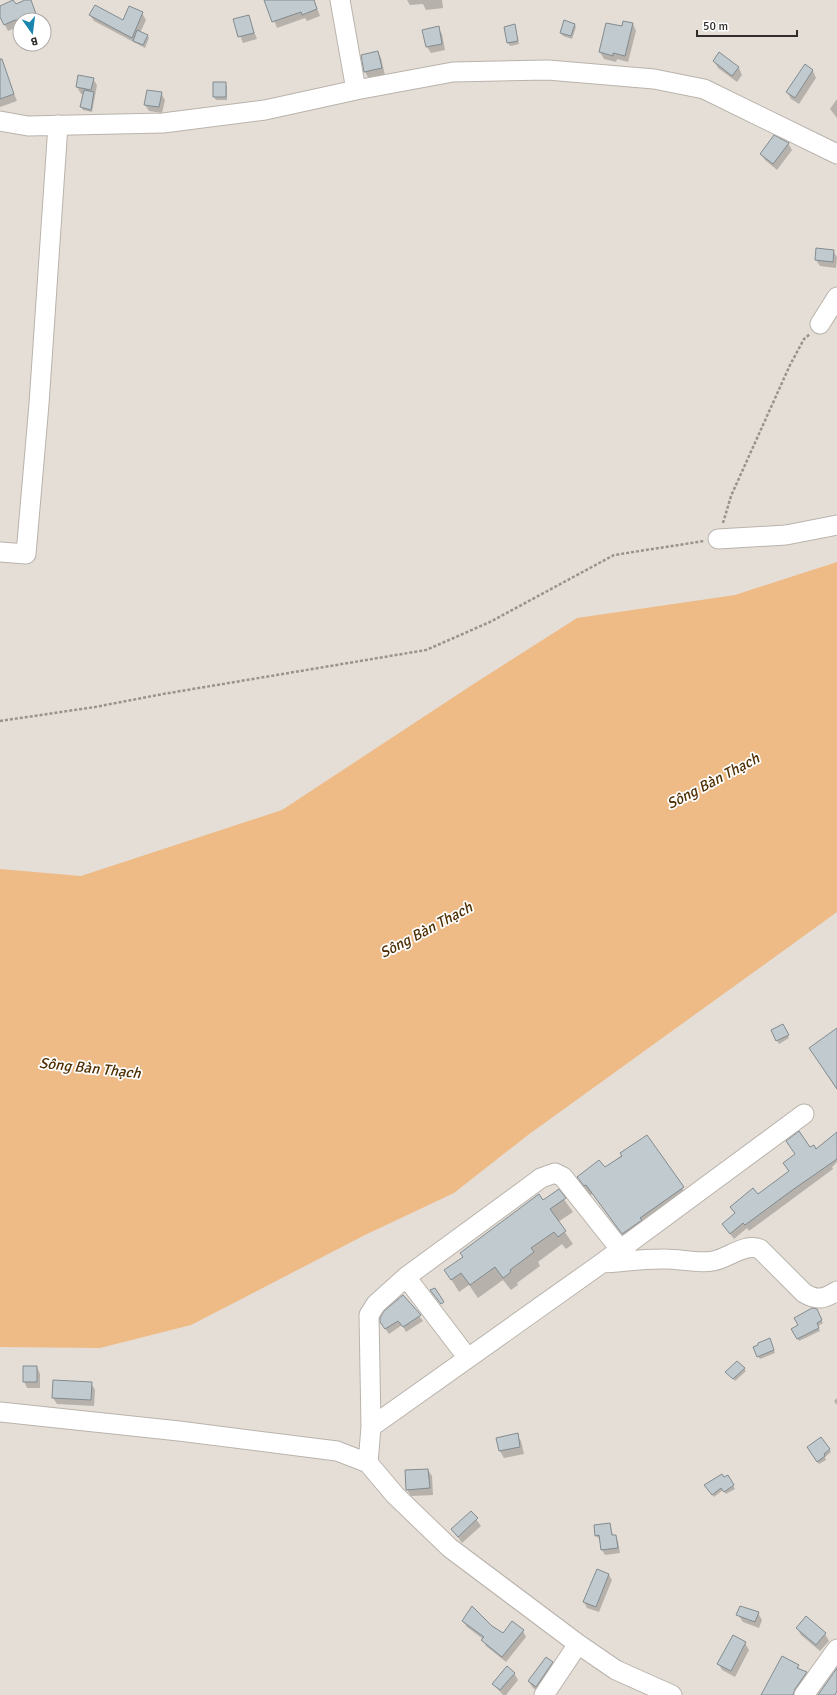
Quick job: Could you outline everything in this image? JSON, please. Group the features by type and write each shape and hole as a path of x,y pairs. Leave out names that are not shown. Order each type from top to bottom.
{"street":[{"path":"340,0 356,90"},
{"path":"0,121 28,126 163,123 265,110 356,90 452,72 548,70 654,79 691,86 719,95 837,154"},
{"path":"0,552 26,554 58,125"},
{"path":"820,324 837,297"},
{"path":"718,539 786,535 837,525"},
{"path":"371,1427 467,1357 602,1263 804,1114"},
{"path":"368,1463 371,1427 369,1316 376,1304 406,1277 540,1178 555,1173 563,1177 620,1249"},
{"path":"602,1263 662,1259 706,1262 754,1247 760,1249 804,1293 811,1298 826,1298 837,1291"},
{"path":"406,1277 467,1357"},
{"path":"0,1412 179,1430 337,1451 368,1463 406,1507 450,1548 578,1644 616,1670 672,1695"},
{"path":"544,1695 578,1644"},
{"path":"804,1695 837,1649"}],"path":[{"path":"0,721 95,707 163,694 426,650 490,622 614,555 718,539 731,496 790,365 804,339 820,324"}],"water":[{"name":"Sông Bàn Thạch","path":"837,562 837,912 528,1135 454,1193 365,1235 191,1325 100,1348 0,1347 0,869 81,876 282,810 577,618 735,595"}],"building":[{"path":"13,0 16,4 25,0 31,0 35,12 12,12 12,21 4,25 0,17 0,6"},
{"path":"264,0 314,0 317,9 302,15 301,12 272,22"},
{"path":"95,5 123,20 129,6 143,12 132,38 89,15"},
{"path":"249,15 254,33 238,37 233,19"},
{"path":"564,20 575,24 571,36 560,33"},
{"path":"623,21 633,23 625,56 613,53 613,56 599,52 606,23 622,26"},
{"path":"515,24 518,41 507,43 504,27"},
{"path":"439,26 442,44 426,47 422,30"},
{"path":"137,30 148,35 143,45 133,41"},
{"path":"378,51 382,68 364,72 361,55"},
{"path":"719,52 739,67 732,76 713,61"},
{"path":"0,59 2,59 14,94 0,99"},
{"path":"805,64 813,70 795,98 786,92"},
{"path":"78,75 94,78 91,90 76,87"},
{"path":"213,82 226,82 226,97 213,97"},
{"path":"84,90 94,92 91,110 80,107"},
{"path":"147,90 162,92 159,107 144,105"},
{"path":"774,135 789,143 773,164 760,154"},
{"path":"816,248 834,250 833,262 815,260"},
{"path":"783,1024 789,1035 776,1041 771,1030"},
{"path":"837,1028 837,1089 809,1048"},
{"path":"799,1131 810,1147 814,1145 816,1149 837,1132 837,1159 745,1225 743,1223 730,1234 722,1224 735,1213 730,1207 753,1188 758,1194 789,1171 783,1163 795,1154 786,1141"},
{"path":"647,1135 684,1187 640,1218 642,1220 622,1234 586,1185 584,1186 577,1177 599,1160 605,1167 622,1156 620,1153"},
{"path":"559,1189 566,1198 550,1209 566,1231 558,1237 554,1232 531,1248 534,1252 510,1270 511,1272 503,1278 495,1267 470,1285 461,1273 451,1280 444,1270 463,1257 460,1253 539,1194 543,1200"},
{"path":"435,1288 444,1302 441,1304 430,1290"},
{"path":"403,1295 421,1315 403,1327 398,1321 385,1329 380,1322 380,1318 384,1311"},
{"path":"812,1308 817,1309 822,1320 817,1323 819,1328 797,1339 791,1329 798,1325 794,1318"},
{"path":"770,1338 774,1350 757,1357 753,1347"},
{"path":"737,1361 745,1368 733,1379 725,1372"},
{"path":"23,1366 37,1366 37,1382 23,1382"},
{"path":"53,1380 92,1382 91,1400 52,1398"},
{"path":"518,1433 520,1447 499,1451 496,1438"},
{"path":"821,1437 830,1449 824,1454 825,1456 817,1462 807,1447"},
{"path":"428,1469 430,1488 406,1490 405,1470"},
{"path":"722,1474 724,1477 728,1475 734,1485 724,1492 721,1488 712,1495 704,1485"},
{"path":"471,1511 478,1518 458,1537 451,1529"},
{"path":"610,1523 612,1535 616,1535 618,1548 601,1550 599,1535 595,1536 594,1525"},
{"path":"597,1569 609,1574 596,1607 583,1602"},
{"path":"472,1606 492,1626 503,1633 512,1621 524,1630 502,1657 481,1640 484,1637 462,1621"},
{"path":"740,1606 759,1612 755,1622 736,1615"},
{"path":"806,1616 826,1633 816,1645 796,1628"},
{"path":"733,1635 746,1642 731,1671 717,1664"},
{"path":"782,1656 799,1665 797,1668 807,1672 795,1689 793,1695 761,1695"},
{"path":"546,1657 553,1662 536,1687 528,1681"},
{"path":"507,1666 515,1673 500,1690 492,1684"},
{"path":"837,1668 837,1691 835,1695 818,1695"}]}
